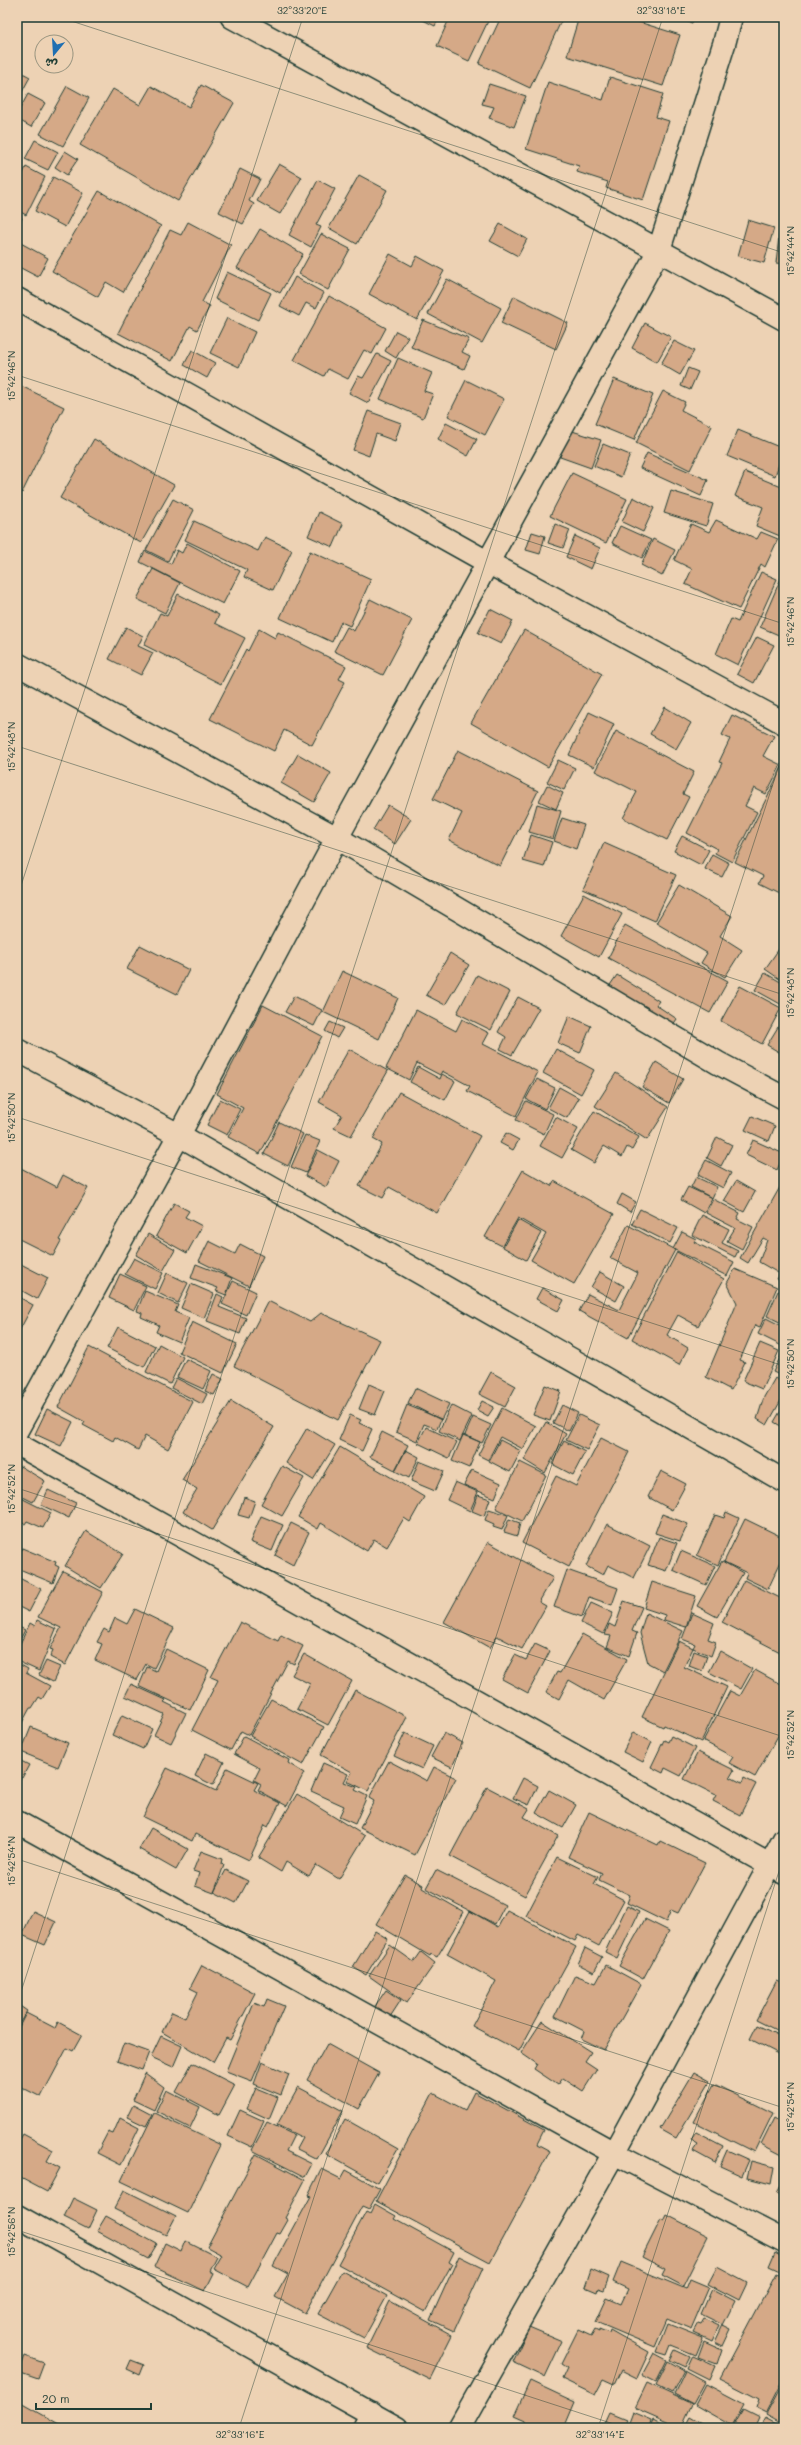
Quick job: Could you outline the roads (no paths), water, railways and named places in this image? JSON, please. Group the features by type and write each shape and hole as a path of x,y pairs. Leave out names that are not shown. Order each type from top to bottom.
{"street":[{"path":"232,17 784,319"},
{"path":"17,1430 179,1135 337,838 489,563 659,250 724,44 731,17"},
{"path":"17,300 489,563 784,723"},
{"path":"17,664 337,838 718,1063 784,1098"},
{"path":"17,1050 179,1135 784,1481"},
{"path":"17,1444 777,1869"},
{"path":"17,1822 614,2153 784,2241"},
{"path":"458,2428 777,1869 784,1839"},
{"path":"17,2216 368,2421 397,2428"}]}
